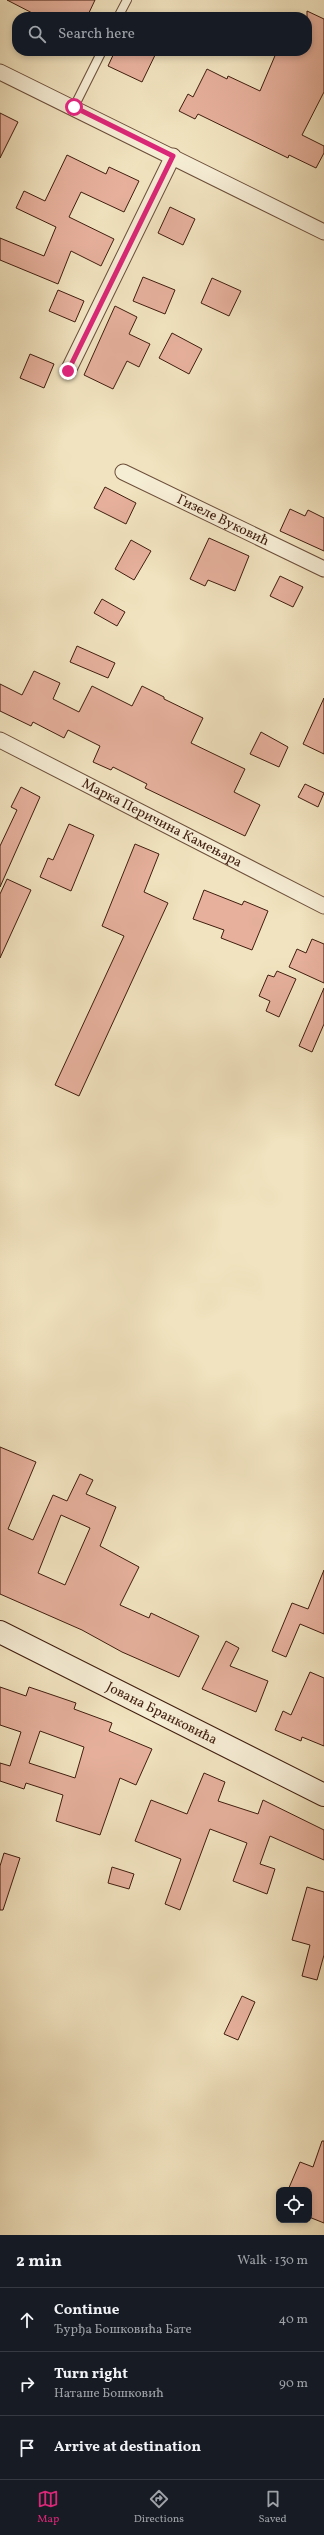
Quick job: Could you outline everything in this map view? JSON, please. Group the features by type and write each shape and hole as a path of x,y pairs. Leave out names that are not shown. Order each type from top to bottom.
{"main road":[{"name":"Јована Бранковића","path":"0,1632 324,1795"}],"street":[{"path":"0,72 74,107 324,232"},
{"path":"68,371 173,156"},
{"name":"Гизеле Вуковић","path":"123,472 324,569"},
{"name":"Марка Перичина Камењара","path":"0,740 324,906"}],"lane":[{"path":"121,12 127,0"},
{"path":"74,107 100,56"}],"building":[{"path":"7,0 95,0 89,12 30,12"},
{"path":"312,13 324,19 324,92 302,135 324,146 324,153 316,168 289,155 288,158 198,114 195,119 179,111 188,94 193,97 207,69 227,79 228,76 260,91 275,56 312,56"},
{"path":"113,56 155,56 142,82 108,66"},
{"path":"0,113 18,122 0,158"},
{"path":"67,155 106,174 109,167 139,181 124,212 81,192 69,217 114,239 101,266 71,251 58,284 0,260 0,238 44,256 56,227 16,208 24,191 45,201"},
{"path":"170,207 195,219 183,245 158,233"},
{"path":"143,277 175,290 165,314 133,301"},
{"path":"212,278 241,291 229,316 201,303"},
{"path":"58,290 84,301 75,322 49,311"},
{"path":"115,306 137,317 129,334 150,344 139,367 127,361 113,389 84,375"},
{"path":"172,333 202,349 189,374 159,358"},
{"path":"30,354 54,364 44,388 20,378"},
{"path":"105,487 136,503 126,524 94,508"},
{"path":"290,509 305,516 308,510 324,518 324,551 280,531"},
{"path":"209,538 249,556 235,591 208,580 205,586 190,579"},
{"path":"131,540 151,551 134,580 115,569"},
{"path":"280,576 303,587 293,607 270,596"},
{"path":"102,599 125,612 117,626 94,613"},
{"path":"77,646 115,663 108,678 70,662"},
{"path":"34,671 60,683 53,699 79,712 92,686 132,706 142,686 164,697 164,699 203,718 191,743 245,769 234,792 260,805 245,836 145,788 147,784 113,767 111,770 93,762 100,746 68,730 64,738 33,722 31,726 0,711 0,684 22,695"},
{"path":"324,698 324,754 303,744"},
{"path":"261,732 288,747 279,767 250,754"},
{"path":"305,784 324,793 318,807 298,797"},
{"path":"21,787 40,797 0,887 0,846 17,810 11,807"},
{"path":"69,824 94,835 71,891 40,877 48,858 53,860"},
{"path":"135,844 159,854 144,892 168,903 79,1096 55,1085 124,936 102,926"},
{"path":"7,879 31,890 0,958 0,894"},
{"path":"204,890 242,905 244,901 268,911 252,950 221,938 224,930 193,919"},
{"path":"312,939 324,944 324,983 289,967 297,949 306,953"},
{"path":"277,971 296,979 279,1017 266,1011 270,1001 259,996 268,975 274,977"},
{"path":"324,988 324,1024 312,1052 299,1046"},
{"path":"0,1447 36,1462 8,1529 33,1540 53,1495 67,1501 80,1474 93,1480 86,1494 116,1507 100,1546 139,1567 120,1605 149,1618 151,1613 199,1636 179,1677 122,1652 82,1630 0,1594","holes":["61,1515 90,1528 65,1585 38,1573"]},
{"path":"324,1570 324,1634 300,1624 286,1657 272,1651 292,1603 308,1609"},
{"path":"226,1641 239,1648 230,1666 268,1681 256,1712 202,1689"},
{"path":"310,1672 324,1678 324,1746 302,1737 301,1741 275,1730 283,1711 291,1715"},
{"path":"0,1687 26,1696 29,1687 76,1703 74,1709 112,1723 109,1731 152,1749 136,1785 120,1778 100,1835 56,1821 63,1795 26,1783 24,1789 0,1781 0,1763 10,1766 21,1732 0,1725","holes":["40,1731 84,1747 75,1778 29,1763"]},
{"path":"204,1773 225,1782 218,1801 258,1814 263,1800 324,1830 324,1860 270,1836 260,1864 275,1869 267,1894 233,1881 247,1843 210,1829 180,1910 165,1904 181,1859 135,1841 151,1800 187,1814"},
{"path":"4,1853 20,1858 3,1910 0,1910 0,1866"},
{"path":"112,1867 134,1874 129,1889 108,1883"},
{"path":"307,1887 324,1892 324,1955 317,1980 302,1976 310,1945 292,1940"},
{"path":"242,1996 255,2002 238,2040 224,2034"},
{"path":"322,2141 324,2141 324,2223 312,2218 312,2187 289,2187 300,2162 313,2167"}],"route":[{"path":"68,371 173,156 74,107"}]}
